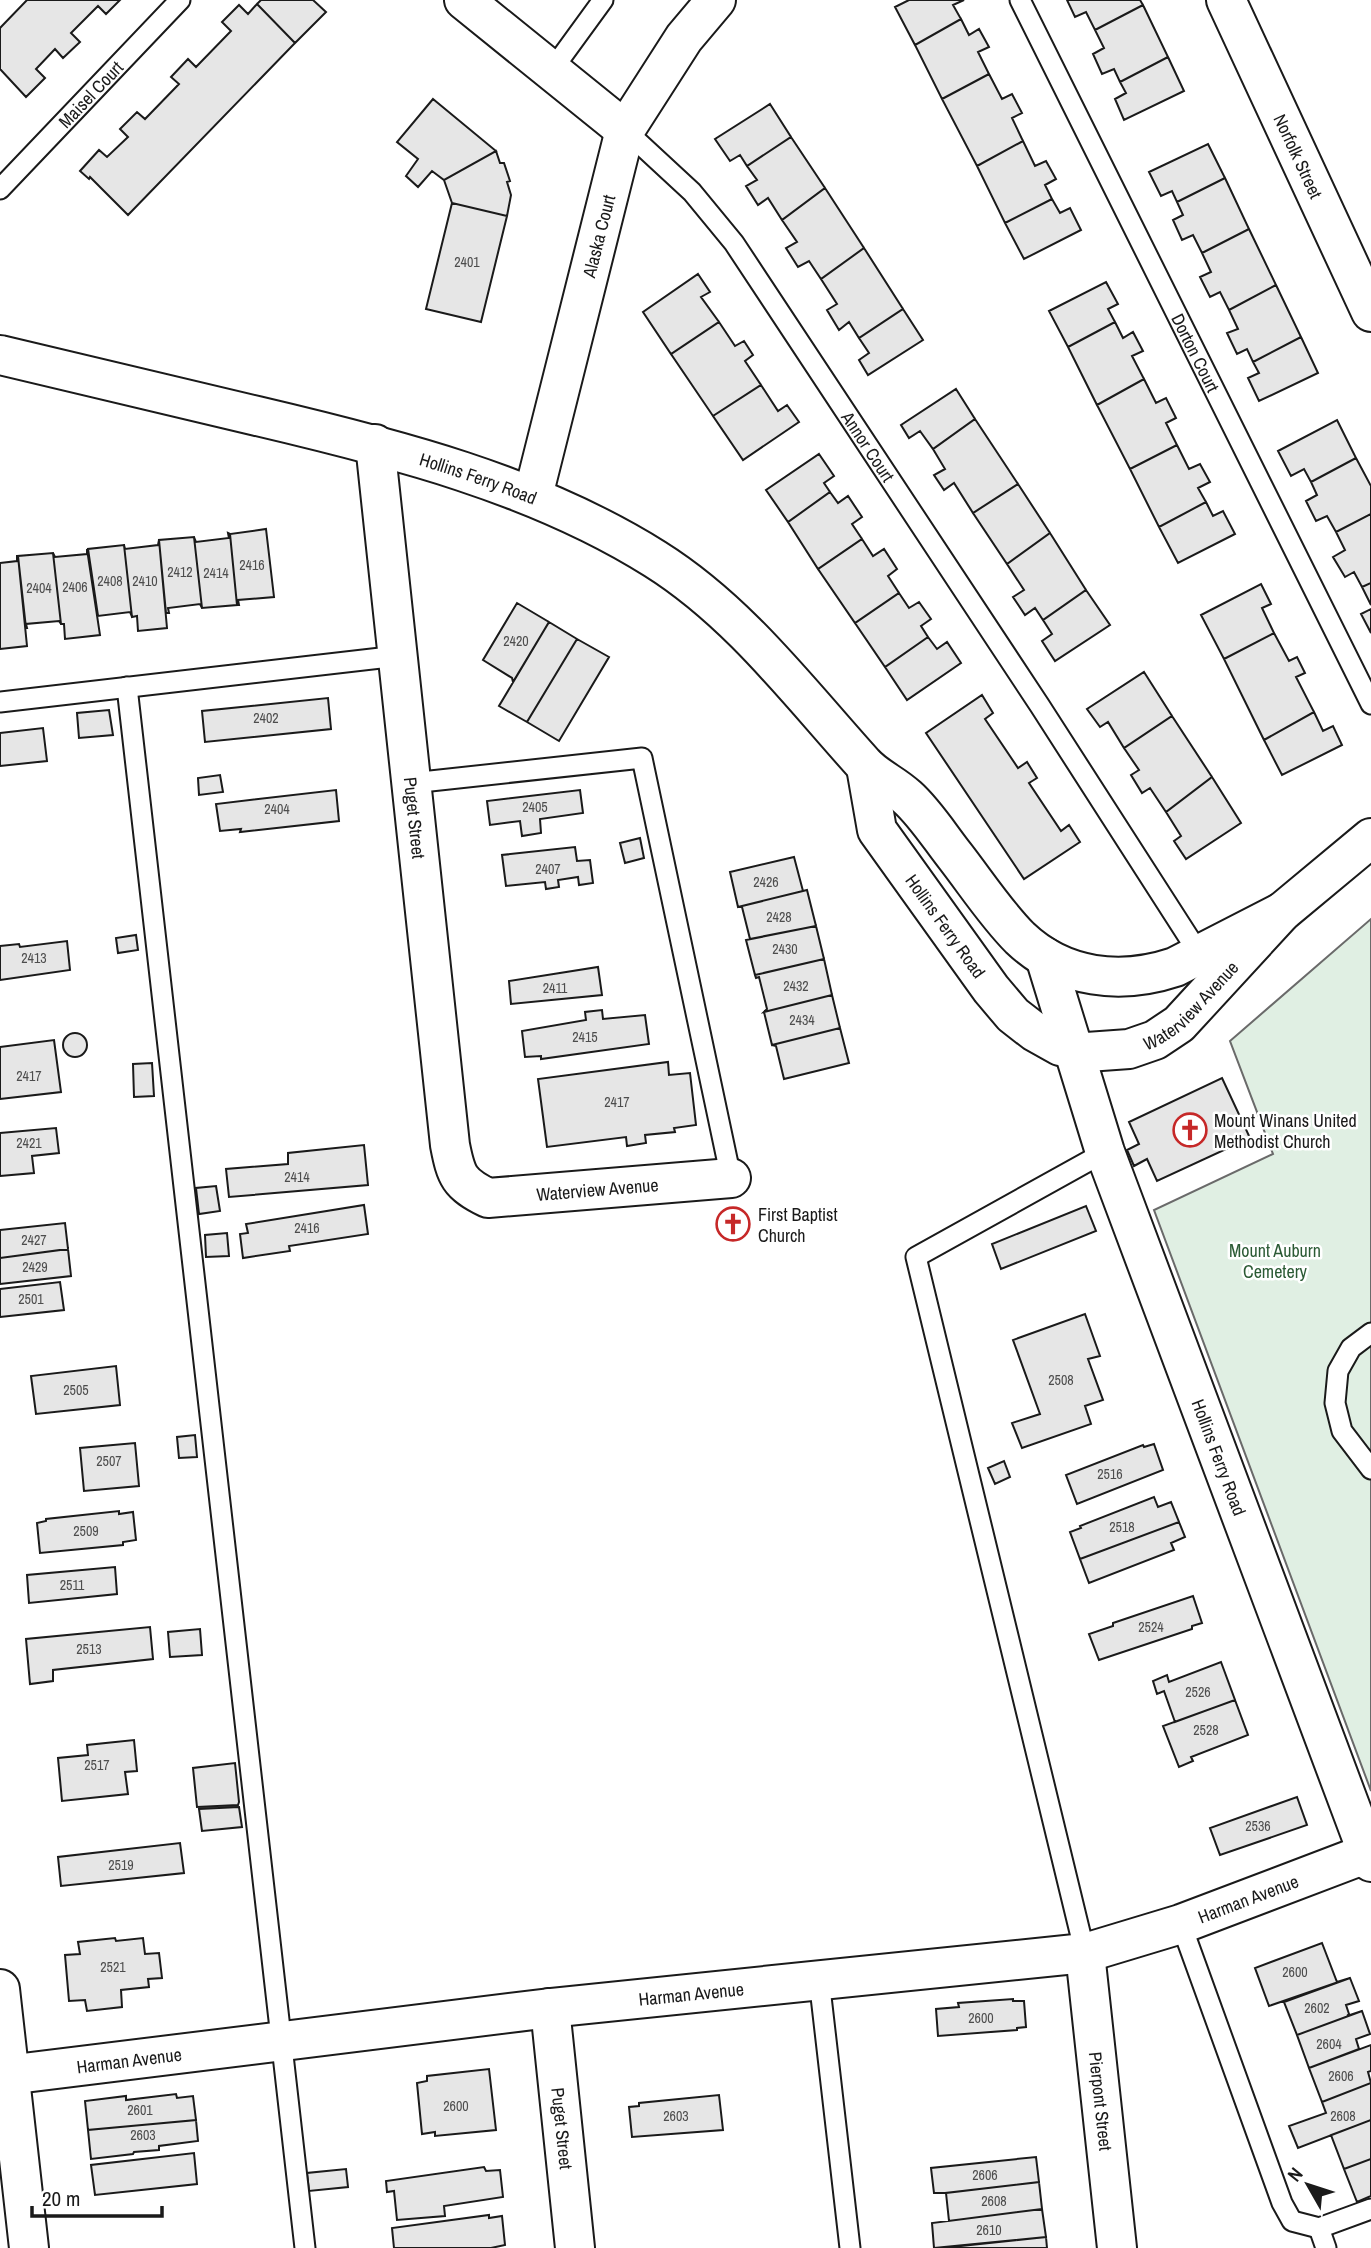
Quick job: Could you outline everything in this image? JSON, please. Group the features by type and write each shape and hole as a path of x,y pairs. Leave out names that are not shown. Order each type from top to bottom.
{"street":[{"name":"Annor Court","path":"464,0 625,130"},
{"name":"Alaska Court","path":"533,496 625,130 684,38 716,0"},
{"name":"Norfolk Street","path":"1226,0 1371,312"},
{"name":"Hollins Ferry Road","path":"0,355 375,444 533,496 637,548 706,595 785,674 866,767 908,797 1019,937 1060,964 1073,1049 1105,1152 1369,1858"},
{"name":"Puget Street","path":"375,444 450,1145 455,1170 467,1188"},
{"name":"Hollins Ferry Road","path":"866,767 877,830 991,989 1023,1024 1054,1043 1073,1049"},
{"name":"Waterview Avenue","path":"1073,1049 1101,1053 1129,1049 1168,1032 1190,1015 1282,912 1371,838"},
{"name":"Waterview Avenue","path":"1060,964 1109,978 1143,976 1175,967 1282,912"},
{"name":"Waterview Avenue","path":"467,1188 488,1199 731,1178"},
{"name":"Harman Avenue","path":"5,2076 550,2008 1085,1953 1181,1924 1369,1858"},
{"name":"Pierpont Street","path":"1085,1953 1117,2248"},
{"path":"0,1989 5,2076 29,2248"},
{"name":"Puget Street","path":"550,2008 576,2248"}],"lane":[{"name":"Maisel Court","path":"0,189 180,0"},
{"path":"552,70 603,0"},
{"name":"Dorton Court","path":"1020,0 1371,704"},
{"name":"Annor Court","path":"625,130 692,192 734,243 1026,685 1200,955"},
{"path":"0,702 398,656"},
{"path":"127,687 305,2248"},
{"path":"412,783 642,758 731,1178"},
{"path":"1085,1953 916,1257 1105,1152"},
{"path":"1371,1333 1351,1348 1338,1371 1335,1403 1342,1432 1371,1469"},
{"path":"1181,1924 1282,2203 1292,2221 1319,2228 1371,2209"},
{"path":"819,1979 850,2248"},
{"path":"1319,2228 1326,2248"}],"green space":[{"name":"Mount Auburn Cemetery","path":"1371,919 1371,1791 1154,1210 1273,1154 1230,1041"}],"building":[{"path":"27,0 120,0 106,14 98,6 71,33 80,42 63,58 55,49 36,69 45,78 26,97 0,69 0,28"},
{"path":"261,0 313,0 326,12 295,43 257,4"},
{"path":"909,0 964,0 953,5 961,19 915,45 895,7"},
{"path":"1067,0 1140,0 1143,5 1095,30 1086,12 1075,17"},
{"path":"257,4 295,43 128,215 90,177 89,179 80,171 99,150 107,157 128,137 120,129 137,112 145,119 179,84 171,77 188,59 196,67 231,31 222,22 239,5 248,14"},
{"path":"1143,5 1168,57 1120,82 1114,69 1102,74 1093,54 1104,48 1095,30"},
{"path":"961,19 969,35 979,29 989,47 978,52 989,74 942,99 915,45"},
{"path":"1168,57 1184,91 1124,120 1115,99 1126,93 1120,82"},
{"path":"989,74 1002,99 1012,94 1022,113 1012,118 1023,141 977,166 942,99"},
{"path":"433,99 496,151 444,180 432,171 418,187 406,176 418,159 397,142"},
{"path":"770,104 791,137 747,166 740,155 730,161 715,139"},
{"path":"791,137 825,188 782,220 768,198 758,205 746,186 757,180 747,166"},
{"path":"1023,141 1035,166 1046,161 1056,179 1045,185 1052,199 1005,223 977,166"},
{"path":"1208,144 1225,178 1177,202 1172,191 1161,196 1149,172"},
{"path":"496,151 500,163 504,163 510,181 507,182 511,195 507,216 452,203 444,180"},
{"path":"1225,178 1249,229 1202,253 1193,235 1182,240 1173,220 1183,215 1177,202"},
{"path":"825,188 864,248 821,279 809,261 798,267 786,248 797,242 782,220"},
{"path":"1052,199 1060,213 1070,208 1081,230 1024,259 1005,223"},
{"path":"452,203 507,216 481,322 426,309"},
{"path":"1249,229 1276,285 1229,310 1220,292 1210,297 1200,277 1211,272 1202,253"},
{"path":"864,248 903,309 859,338 849,322 839,330 827,310 837,304 821,279"},
{"path":"698,274 710,292 701,297 719,322 671,354 643,312"},
{"path":"1106,282 1118,304 1108,309 1115,322 1068,347 1049,311"},
{"path":"1276,285 1301,337 1253,362 1247,349 1237,354 1227,333 1238,329 1229,310"},
{"path":"903,309 923,340 868,375 859,360 869,353 859,338"},
{"path":"719,322 735,346 744,341 753,355 745,361 761,385 713,416 671,354"},
{"path":"1115,322 1123,338 1133,332 1143,351 1132,356 1144,379 1097,405 1068,347"},
{"path":"1301,337 1318,373 1259,401 1248,378 1259,373 1253,362"},
{"path":"1144,379 1156,403 1166,398 1176,418 1166,423 1177,445 1130,469 1097,405"},
{"path":"761,385 778,411 787,405 799,422 743,460 713,416"},
{"path":"956,389 975,419 933,449 920,431 909,438 901,425"},
{"path":"975,419 1018,484 973,513 954,483 944,490 934,475 945,469 933,449"},
{"path":"1337,420 1356,458 1311,482 1304,469 1291,476 1278,451"},
{"path":"1177,445 1189,469 1200,464 1210,482 1198,488 1206,502 1159,527 1130,469"},
{"path":"819,454 834,476 824,483 830,492 788,522 766,490"},
{"path":"1356,458 1371,486 1371,514 1336,532 1327,516 1316,521 1306,501 1317,495 1311,482"},
{"path":"1018,484 1050,533 1007,564 973,513"},
{"path":"830,492 838,503 848,496 862,517 852,524 862,539 818,569 788,522"},
{"path":"1206,502 1213,516 1223,511 1235,534 1178,563 1159,527"},
{"path":"1371,514 1371,583 1362,587 1354,572 1345,577 1333,557 1345,550 1336,532"},
{"path":"266,529 274,597 238,600 237,605 230,534"},
{"path":"228,533 230,534 237,605 202,608 194,537 196,542 229,538"},
{"path":"1050,533 1086,590 1043,620 1035,608 1025,615 1013,597 1024,590 1007,564"},
{"path":"194,537 202,608 200,604 168,608 169,613 166,613 159,540"},
{"path":"862,539 873,556 884,549 897,569 888,576 899,593 855,623 818,569"},
{"path":"159,540 167,628 138,631 137,616 132,617 124,545 125,549 158,545"},
{"path":"124,545 132,617 130,612 98,616 88,549"},
{"path":"87,549 100,635 65,639 53,553 55,557 87,554"},
{"path":"53,553 61,624 59,621 26,624 26,628 18,556"},
{"path":"17,556 27,646 0,649 0,563 17,561"},
{"path":"1371,583 1371,605 1362,587"},
{"path":"1261,584 1271,604 1262,608 1274,633 1224,659 1201,615"},
{"path":"1086,590 1110,625 1055,661 1042,641 1052,634 1043,620"},
{"path":"899,593 909,608 919,602 931,619 921,626 928,637 885,667 855,623"},
{"path":"517,603 549,622 513,682 512,678 483,660"},
{"path":"1371,609 1371,633 1361,614"},
{"path":"549,622 577,639 527,722 499,706"},
{"path":"1274,633 1289,661 1297,657 1305,673 1296,677 1314,712 1264,740 1224,659"},
{"path":"928,637 937,649 947,642 961,663 907,700 885,667"},
{"path":"577,639 609,657 559,741 527,722"},
{"path":"1144,672 1172,716 1124,748 1108,722 1100,727 1087,709"},
{"path":"982,695 993,713 985,719 1018,768 1027,762 1037,778 1029,783 1061,831 1069,825 1080,842 1024,879 926,733"},
{"path":"328,698 331,729 205,742 202,711"},
{"path":"109,710 113,735 79,738 77,713"},
{"path":"1314,712 1323,731 1333,726 1342,745 1282,775 1264,740"},
{"path":"1172,716 1212,777 1166,812 1150,788 1142,793 1131,775 1139,770 1124,748"},
{"path":"43,728 47,761 0,766 0,733"},
{"path":"220,775 223,792 199,795 198,778"},
{"path":"1212,777 1241,823 1186,859 1174,841 1181,836 1166,812"},
{"path":"336,790 339,821 240,832 241,829 220,831 216,804"},
{"path":"580,790 583,813 540,819 541,833 522,836 520,821 490,825 487,801"},
{"path":"640,838 644,858 625,863 620,843"},
{"path":"575,847 577,861 590,860 593,883 579,885 578,877 558,880 559,887 546,889 545,882 506,886 502,855"},
{"path":"794,857 803,891 738,907 730,872"},
{"path":"807,890 816,926 750,939 742,907 738,907"},
{"path":"816,926 824,959 755,975 746,940"},
{"path":"136,935 138,950 118,953 116,938"},
{"path":"67,941 70,970 0,980 0,946 19,944 20,947"},
{"path":"824,959 832,995 764,1012 767,1009 759,977 756,978 755,975"},
{"path":"598,967 602,995 511,1004 509,981"},
{"path":"832,995 840,1028 772,1045 764,1012"},
{"path":"602,1010 603,1019 645,1015 649,1044 541,1059 541,1056 525,1057 522,1031 586,1020 585,1012"},
{"path":"840,1028 849,1063 784,1079 776,1046 772,1045"},
{"path":"75,1033 83,1037 87,1045 83,1053 75,1057 67,1053 63,1045 67,1037"},
{"path":"54,1040 61,1092 0,1099 0,1047"},
{"path":"668,1062 669,1075 690,1073 696,1125 674,1128 675,1132 645,1135 646,1143 627,1146 626,1137 547,1147 538,1079"},
{"path":"152,1063 154,1096 134,1097 133,1064"},
{"name":"Mount Winans United Methodist Church","path":"1222,1078 1250,1138 1157,1181 1147,1159 1134,1166 1127,1150 1139,1144 1129,1122"},
{"path":"56,1128 59,1153 32,1156 34,1173 0,1176 0,1133"},
{"path":"364,1145 368,1185 229,1197 226,1169 288,1164 288,1153"},
{"path":"216,1186 220,1211 199,1214 196,1188"},
{"path":"364,1205 368,1234 289,1246 290,1251 243,1258 240,1234 248,1233 246,1224"},
{"path":"1086,1206 1096,1231 1001,1269 992,1244"},
{"path":"65,1223 68,1249 0,1258 0,1230"},
{"path":"227,1233 229,1256 206,1257 205,1235"},
{"path":"68,1249 71,1276 0,1284 0,1258"},
{"path":"60,1282 64,1310 0,1317 0,1289"},
{"path":"1085,1314 1100,1356 1088,1359 1103,1400 1085,1406 1091,1424 1022,1448 1012,1423 1040,1414 1013,1340"},
{"path":"116,1366 120,1405 36,1414 31,1376"},
{"path":"195,1435 197,1457 179,1458 177,1437"},
{"path":"135,1443 139,1486 84,1491 80,1448"},
{"path":"1154,1444 1163,1470 1077,1504 1066,1475 1143,1445"},
{"path":"1004,1461 1010,1477 995,1484 988,1468"},
{"path":"1154,1497 1158,1507 1171,1502 1179,1522 1080,1559 1070,1532"},
{"path":"119,1511 119,1514 133,1512 136,1540 123,1542 123,1545 40,1553 37,1523 46,1519"},
{"path":"1179,1522 1185,1537 1171,1543 1174,1550 1089,1583 1080,1559"},
{"path":"115,1567 117,1594 29,1603 27,1575"},
{"path":"1193,1596 1202,1623 1192,1626 1192,1629 1099,1660 1089,1634"},
{"path":"150,1627 153,1659 53,1670 53,1681 30,1684 26,1639"},
{"path":"200,1629 202,1655 170,1657 168,1632"},
{"path":"1221,1662 1235,1700 1175,1722 1164,1691 1157,1694 1153,1681 1167,1675 1169,1682"},
{"path":"1235,1700 1248,1735 1191,1757 1193,1761 1179,1767 1163,1726"},
{"path":"134,1740 137,1771 125,1772 128,1794 62,1801 58,1758 88,1755 87,1745"},
{"path":"235,1763 238,1805 197,1807 193,1768"},
{"path":"1297,1797 1307,1825 1220,1855 1210,1828"},
{"path":"239,1807 242,1827 202,1831 199,1809"},
{"path":"180,1843 184,1873 61,1886 58,1857"},
{"path":"115,1938 116,1941 143,1938 145,1954 159,1953 162,1978 148,1979 149,1987 121,1990 122,2007 87,2011 85,2000 69,2001 65,1955 80,1954 78,1942"},
{"path":"1322,1943 1337,1982 1350,1978 1269,2006 1255,1968"},
{"path":"1350,1978 1359,2001 1346,2005 1349,2014 1347,2016 1362,2011 1297,2035 1284,2002"},
{"path":"1013,1999 1024,2001 1026,2027 938,2036 936,2009 959,2007 958,2003"},
{"path":"1362,2011 1370,2034 1356,2039 1359,2049 1309,2068 1297,2035"},
{"path":"1371,2045 1371,2071 1368,2072 1371,2083 1322,2102 1309,2068"},
{"path":"489,2069 496,2130 435,2136 435,2132 422,2134 417,2083 427,2081 427,2076"},
{"path":"1371,2083 1371,2120 1298,2148 1289,2126 1326,2113 1322,2102"},
{"path":"176,2094 177,2098 193,2096 196,2120 88,2130 85,2101 126,2096 126,2100"},
{"path":"719,2095 723,2130 632,2137 629,2107 639,2106 639,2103"},
{"path":"196,2120 198,2141 159,2146 159,2150 91,2159 88,2130"},
{"path":"1371,2120 1371,2159 1344,2169 1331,2135"},
{"path":"194,2153 197,2184 95,2195 91,2165"},
{"path":"1036,2157 1039,2182 934,2193 931,2168"},
{"path":"1371,2159 1371,2196 1357,2202 1344,2169"},
{"path":"484,2167 486,2171 500,2170 503,2197 444,2206 445,2216 397,2220 394,2191 387,2192 386,2181"},
{"path":"346,2169 348,2187 309,2191 307,2173"},
{"path":"1039,2182 1042,2209 949,2221 946,2193"},
{"path":"1042,2209 1046,2237 934,2248 932,2223"},
{"path":"489,2215 489,2218 502,2216 505,2245 491,2248 394,2248 392,2228"},
{"path":"1046,2237 1047,2248 942,2248"}],"place":[{"name":"Mount Winans United Methodist Church","path":"1190,1130"},
{"name":"First Baptist Church","path":"733,1224"}]}
